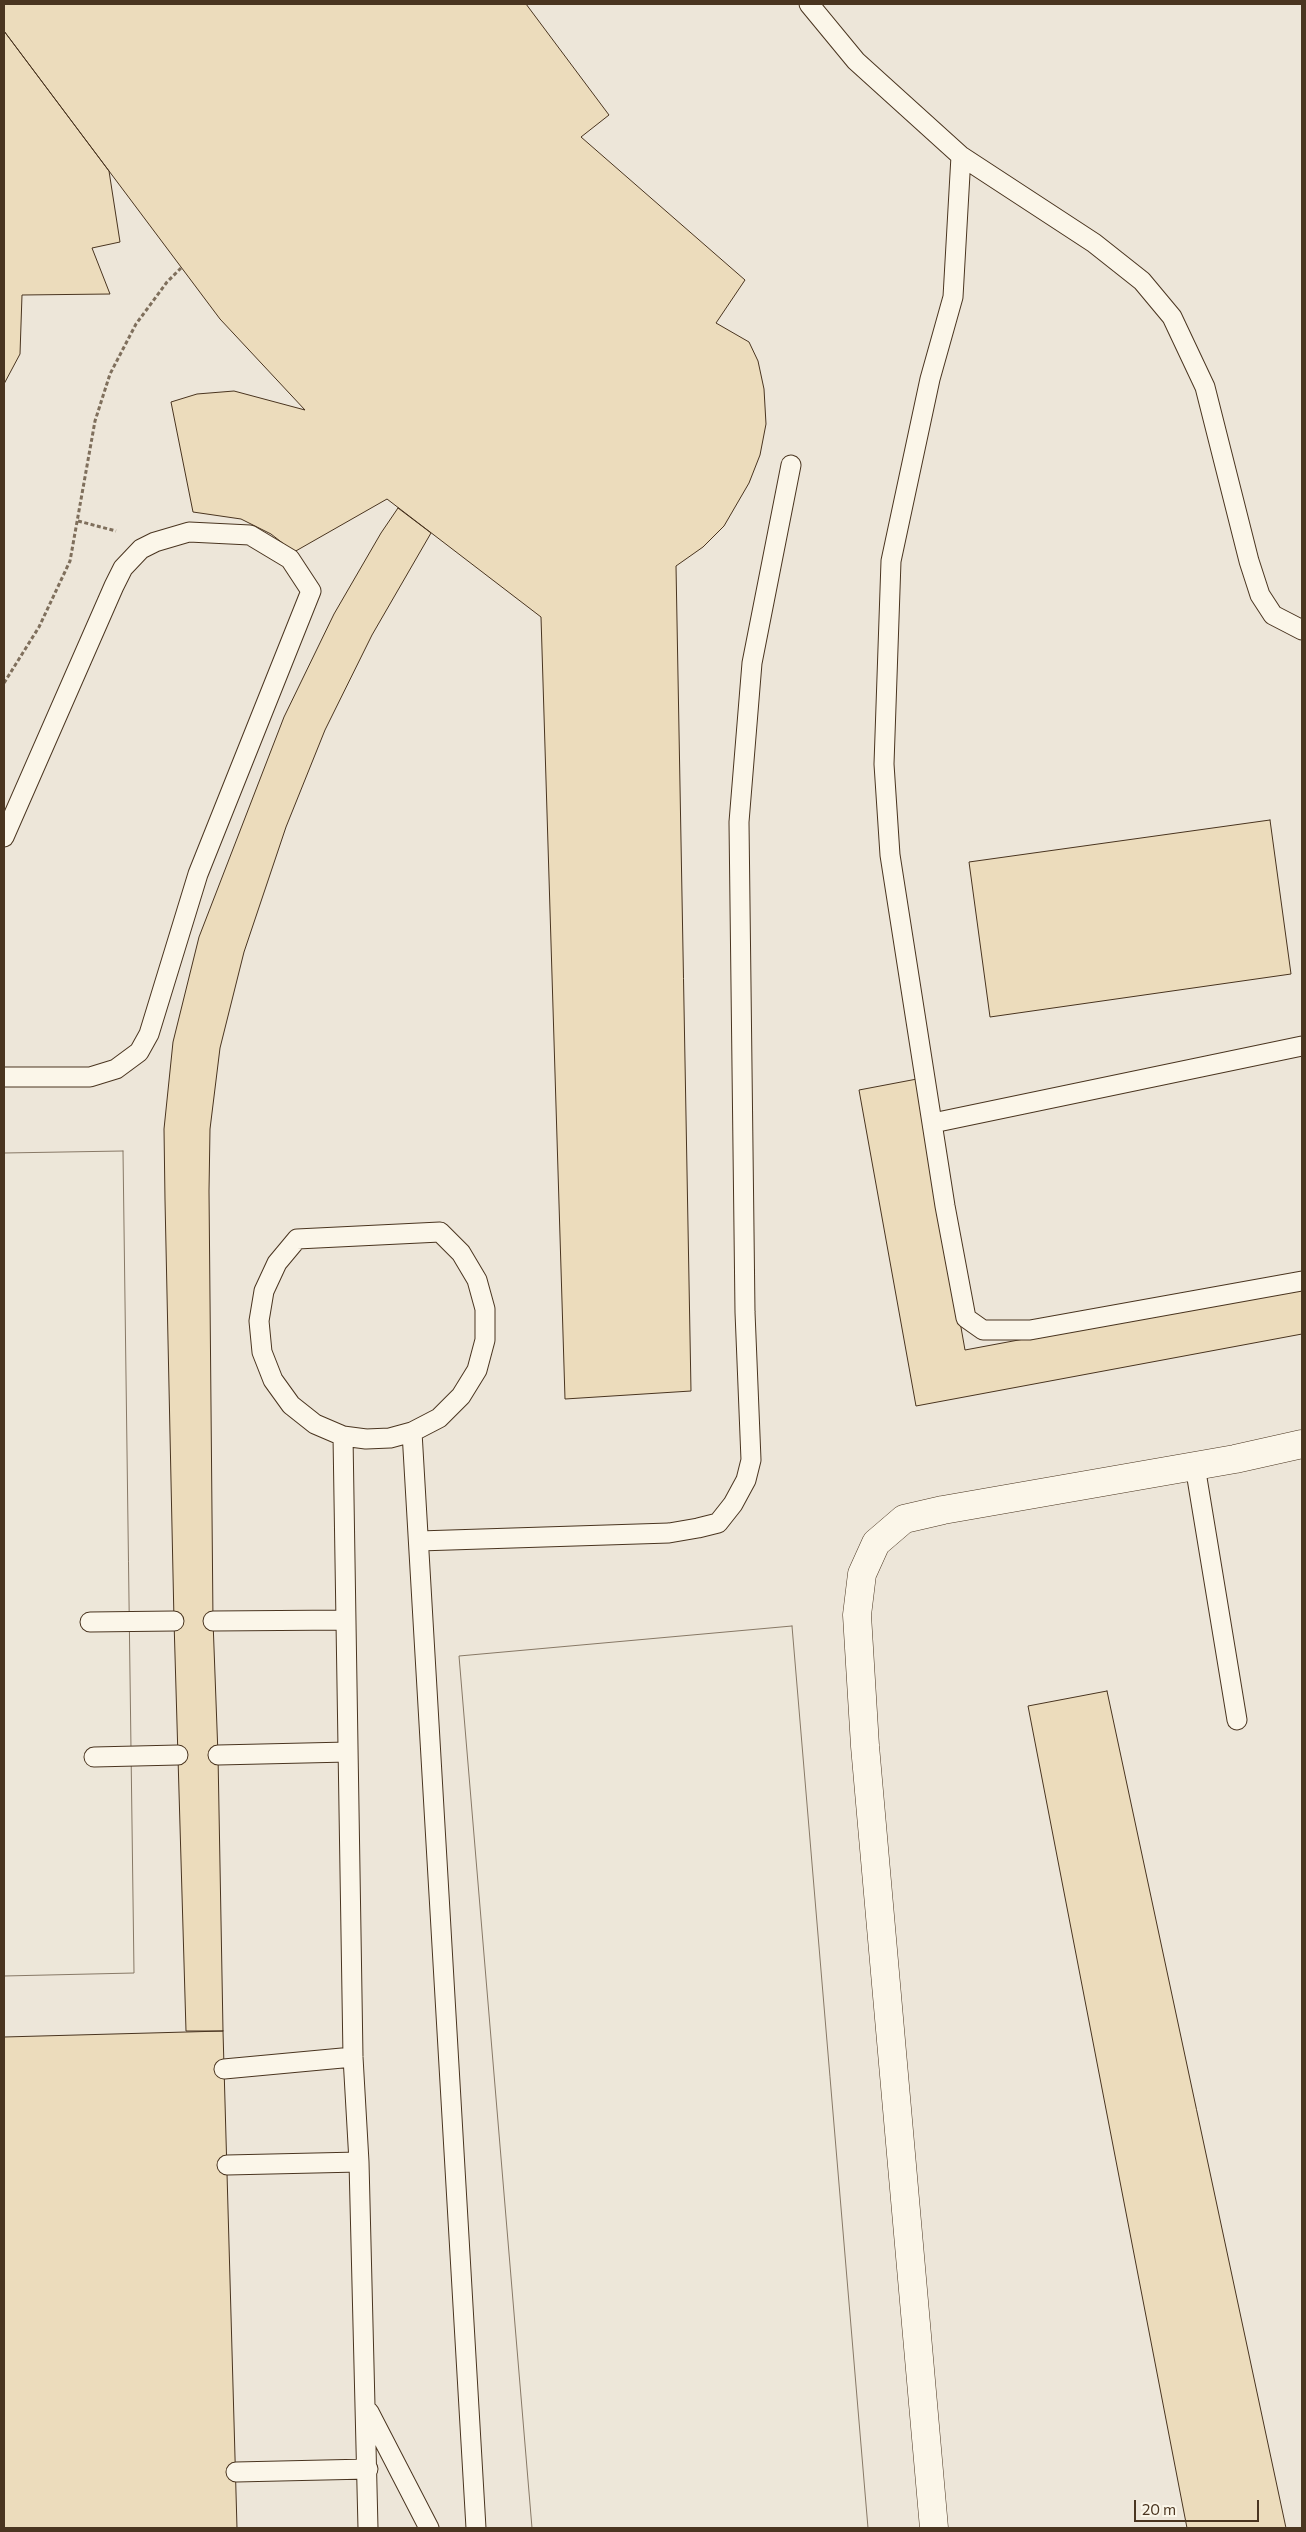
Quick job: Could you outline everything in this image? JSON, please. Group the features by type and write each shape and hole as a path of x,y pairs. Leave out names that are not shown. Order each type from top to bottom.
{"street":[{"path":"934,2528 865,1746 856,1615 862,1574 876,1543 904,1520 943,1510 1195,1466 1302,1444"}],"lane":[{"path":"809,4 856,61 961,156 1094,243 1142,281 1172,317 1205,387 1249,561 1260,595 1274,615 1302,630"},
{"path":"961,156 952,297 930,379 891,561 884,764 890,855 945,1206 966,1318 983,1330 1030,1330 1302,1281"},
{"path":"419,1541 669,1534 718,1523 733,1504 746,1480 751,1460 745,1312 739,822 752,663 791,465"},
{"path":"4,837 114,586 123,568 141,549 156,542 190,532 250,535 290,559 311,591 198,874 149,1034 139,1052 116,1069 90,1078 4,1077"},
{"path":"933,1122 1302,1046"},
{"path":"440,1232 461,1253 477,1280 485,1309 485,1340 477,1370 461,1396 439,1418 412,1432 390,1438 366,1439 343,1436 315,1424 291,1405 273,1380 265,1359 259,1321 264,1291 277,1263 298,1240 440,1232"},
{"path":"412,1432 476,2528"},
{"path":"343,1436 353,2057 359,2162 368,2528"},
{"path":"1195,1466 1237,1720"},
{"path":"212,1621 346,1620"},
{"path":"90,1622 174,1621"},
{"path":"218,1755 348,1752"},
{"path":"94,1757 178,1755"},
{"path":"224,2069 353,2057"},
{"path":"227,2164 359,2162"},
{"path":"366,2406 429,2528"},
{"path":"236,2472 368,2469"}],"path":[{"path":"4,683 39,627 70,561 95,421 110,374 136,324 167,282 181,268"}],"shaded area":[{"path":"4,4 1302,4 1302,2528 4,2528"},
{"path":"123,1151 134,1973 4,1976 4,1153"},
{"path":"792,1626 868,2528 532,2528 459,1656"}],"building":[{"path":"4,4 526,4 609,115 581,137 745,280 716,323 749,342 758,361 764,389 766,424 760,455 749,483 724,526 703,547 676,566 691,1391 565,1399 541,617 387,499 294,552 271,534 241,519 193,512 171,402 197,394 234,391 305,410 220,319 4,31"},
{"path":"4,31 109,171 120,242 92,248 110,294 22,295 20,354 4,384"},
{"path":"398,508 431,533 372,635 325,730 286,827 244,952 220,1048 210,1129 209,1191 213,1621 218,1755 223,2031 186,2031 174,1621 164,1129 173,1042 199,937 284,717 334,614 381,533"},
{"path":"1270,820 1291,974 990,1017 969,862"},
{"path":"917,1079 965,1350 1302,1287 1302,1334 916,1406 859,1090"},
{"path":"1107,1691 1286,2528 1187,2528 1028,1706"},
{"path":"223,2031 237,2528 4,2528 4,2037"}]}
